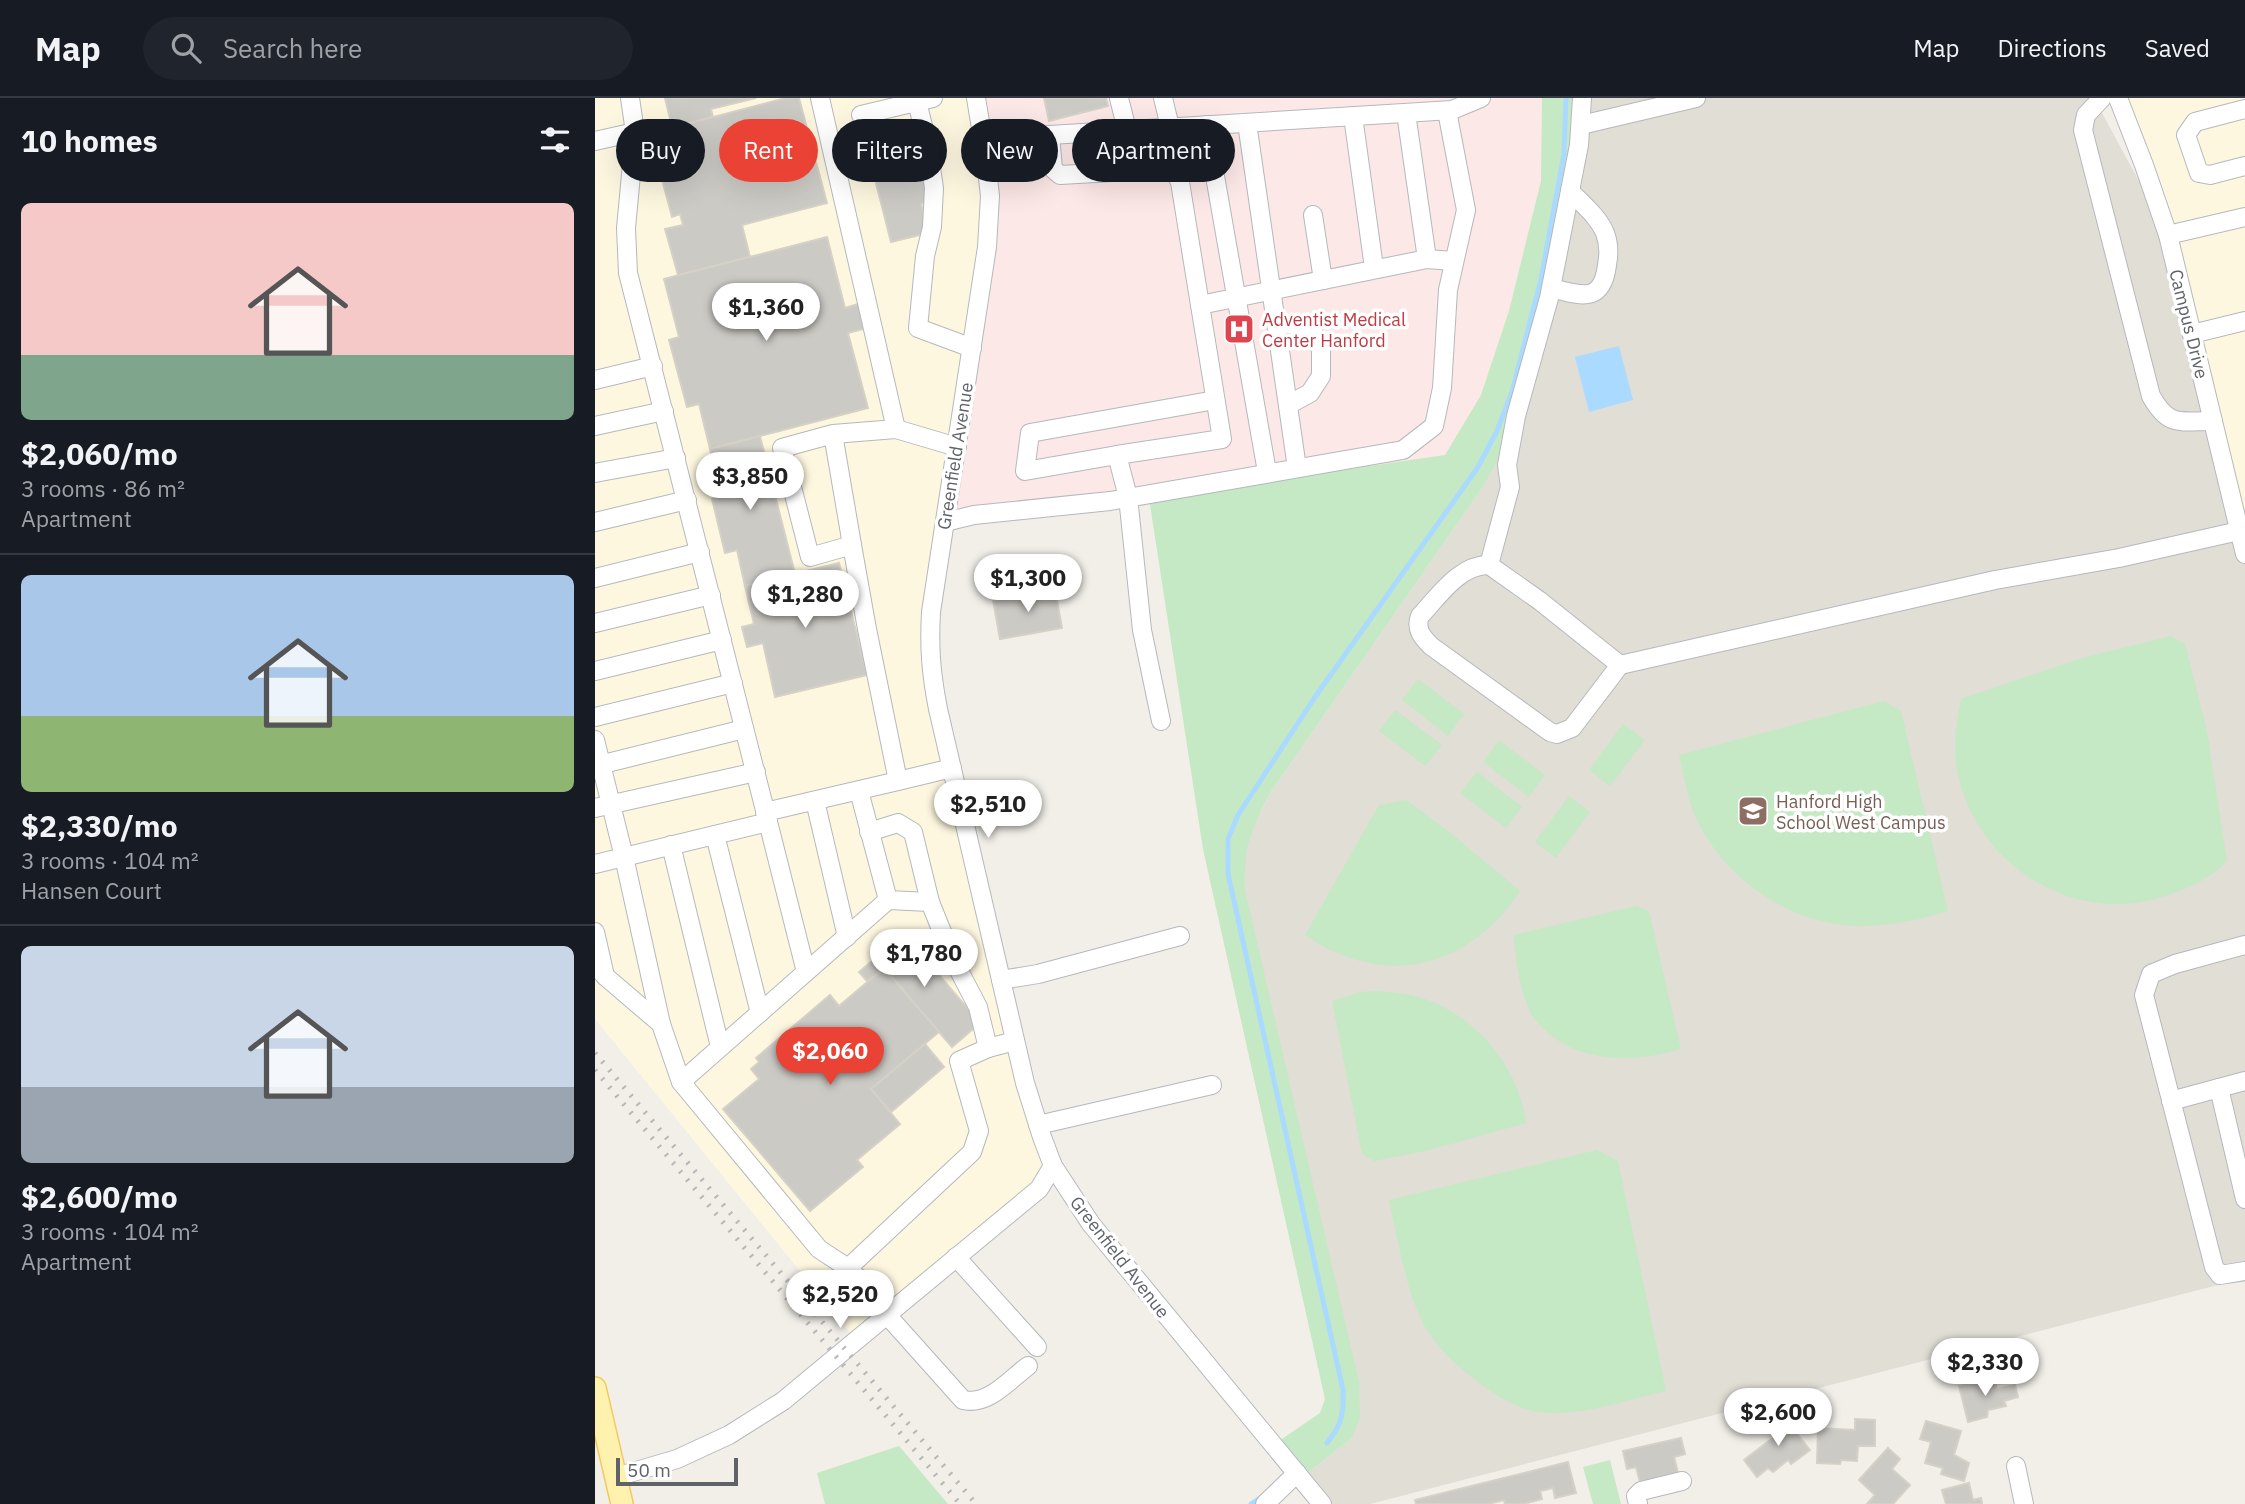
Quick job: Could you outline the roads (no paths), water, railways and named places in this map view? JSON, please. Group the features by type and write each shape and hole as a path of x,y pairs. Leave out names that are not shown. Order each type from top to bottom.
{"main road":[{"path":"595,1388 622,1504"}],"street":[{"path":"630,98 633,119"},
{"path":"820,98 896,429"},
{"name":"Greenfield Avenue","path":"976,98 980,119"},
{"path":"1119,98 1124,119"},
{"path":"1163,98 1168,119"},
{"path":"1235,123 1447,111 1481,98"},
{"path":"1489,565 1510,487 1507,465 1516,415 1551,288 1581,125 1582,98"},
{"path":"1581,125 1696,98"},
{"path":"2102,98 2086,115 2083,130 2151,396 2159,411 2171,421 2213,421"},
{"name":"Campus Drive","path":"2118,98 2168,235 2245,554"},
{"path":"861,115 925,100 927,142 934,188 932,227 925,256 918,328 972,348"},
{"path":"2245,109 2195,122 2186,135 2199,173 2210,175 2245,166"},
{"path":"945,522 974,515 1128,497 1403,450 1434,426 1442,388 1448,290 1466,210 1447,111"},
{"path":"1406,113 1427,259"},
{"path":"1353,116 1374,268"},
{"path":"1247,122 1297,468"},
{"path":"595,141 616,136"},
{"path":"1058,173 1165,169 1175,173 1180,182 1222,439 1025,471 1030,433 1215,400"},
{"path":"630,182 626,228 628,273 806,972"},
{"name":"Greenfield Avenue","path":"988,182 987,247 931,612 929,646 931,674 951,768 1016,1041 1038,1125 1053,1166 1091,1224 1322,1504"},
{"path":"1216,182 1267,472"},
{"path":"1551,288 1590,295 1601,286 1606,273 1608,242 1605,233 1598,221 1570,191"},
{"path":"1313,215 1324,280"},
{"path":"2168,235 2245,217"},
{"path":"1200,305 1374,268 1427,259 1454,261"},
{"path":"1276,321 1301,327 1314,334 1321,350 1321,376 1310,393 1288,405"},
{"path":"2192,334 2245,321"},
{"path":"595,380 653,366"},
{"path":"595,426 664,411"},
{"path":"852,545 810,557 782,448 832,434 896,429 957,447"},
{"path":"832,434 898,781"},
{"path":"1117,455 1128,497 1142,630 1161,721"},
{"path":"595,473 676,458"},
{"path":"595,522 687,500"},
{"path":"1620,665 1540,601 1489,565 1477,566 1456,579 1420,616 1418,630 1431,646 1550,732 1557,734 1572,729 1620,665 1995,580 2119,558 2239,531"},
{"path":"595,578 700,552"},
{"path":"595,623 711,595"},
{"path":"595,671 722,640"},
{"path":"595,717 733,683"},
{"path":"598,765 744,729"},
{"path":"595,740 603,806 624,857 661,1024 681,1082 819,1249 848,1268 963,1400 970,1402 986,1399 1028,1366"},
{"path":"595,864 715,835 815,801 951,768"},
{"path":"603,806 755,772"},
{"path":"859,791 888,900"},
{"path":"815,801 846,937"},
{"path":"869,832 898,823 912,832 930,902 953,959 978,1007 988,1048"},
{"path":"715,835 760,1013"},
{"path":"671,845 720,1046"},
{"path":"681,1082 888,900 930,902"},
{"path":"595,932 600,971 661,1024"},
{"path":"1001,980 1038,974 1180,936"},
{"path":"2245,945 2175,964 2151,974 2144,995 2214,1267 2220,1275 2245,1271"},
{"path":"848,1268 972,1152 979,1131 959,1061 988,1048 1016,1041"},
{"path":"2172,1101 2245,1081"},
{"path":"1038,1125 1212,1085"},
{"path":"2220,1088 2245,1199"},
{"path":"616,1477 677,1459 747,1425 783,1401 1039,1189 1053,1166"},
{"path":"956,1257 1037,1347"},
{"path":"2017,1466 2024,1504"},
{"path":"1265,1504 1297,1473"},
{"path":"1638,1504 1636,1496 1641,1491 1682,1481"}],"water":[{"path":"1619,346 1633,400 1589,412 1575,357"}],"waterway":[{"path":"1327,1443 1341,1418 1343,1390 1228,874 1228,839 1238,815 1315,697 1478,467 1497,431 1512,392 1541,279 1564,154 1566,98"},
{"path":"1251,1504 1263,1496"}],"railway":[{"path":"595,1053 976,1504"},
{"path":"595,1070 960,1504"}],"place":[{"name":"Adventist Medical Center Hanford","path":"1239,329"},
{"name":"Hanford High School West Campus","path":"1753,811"}]}
